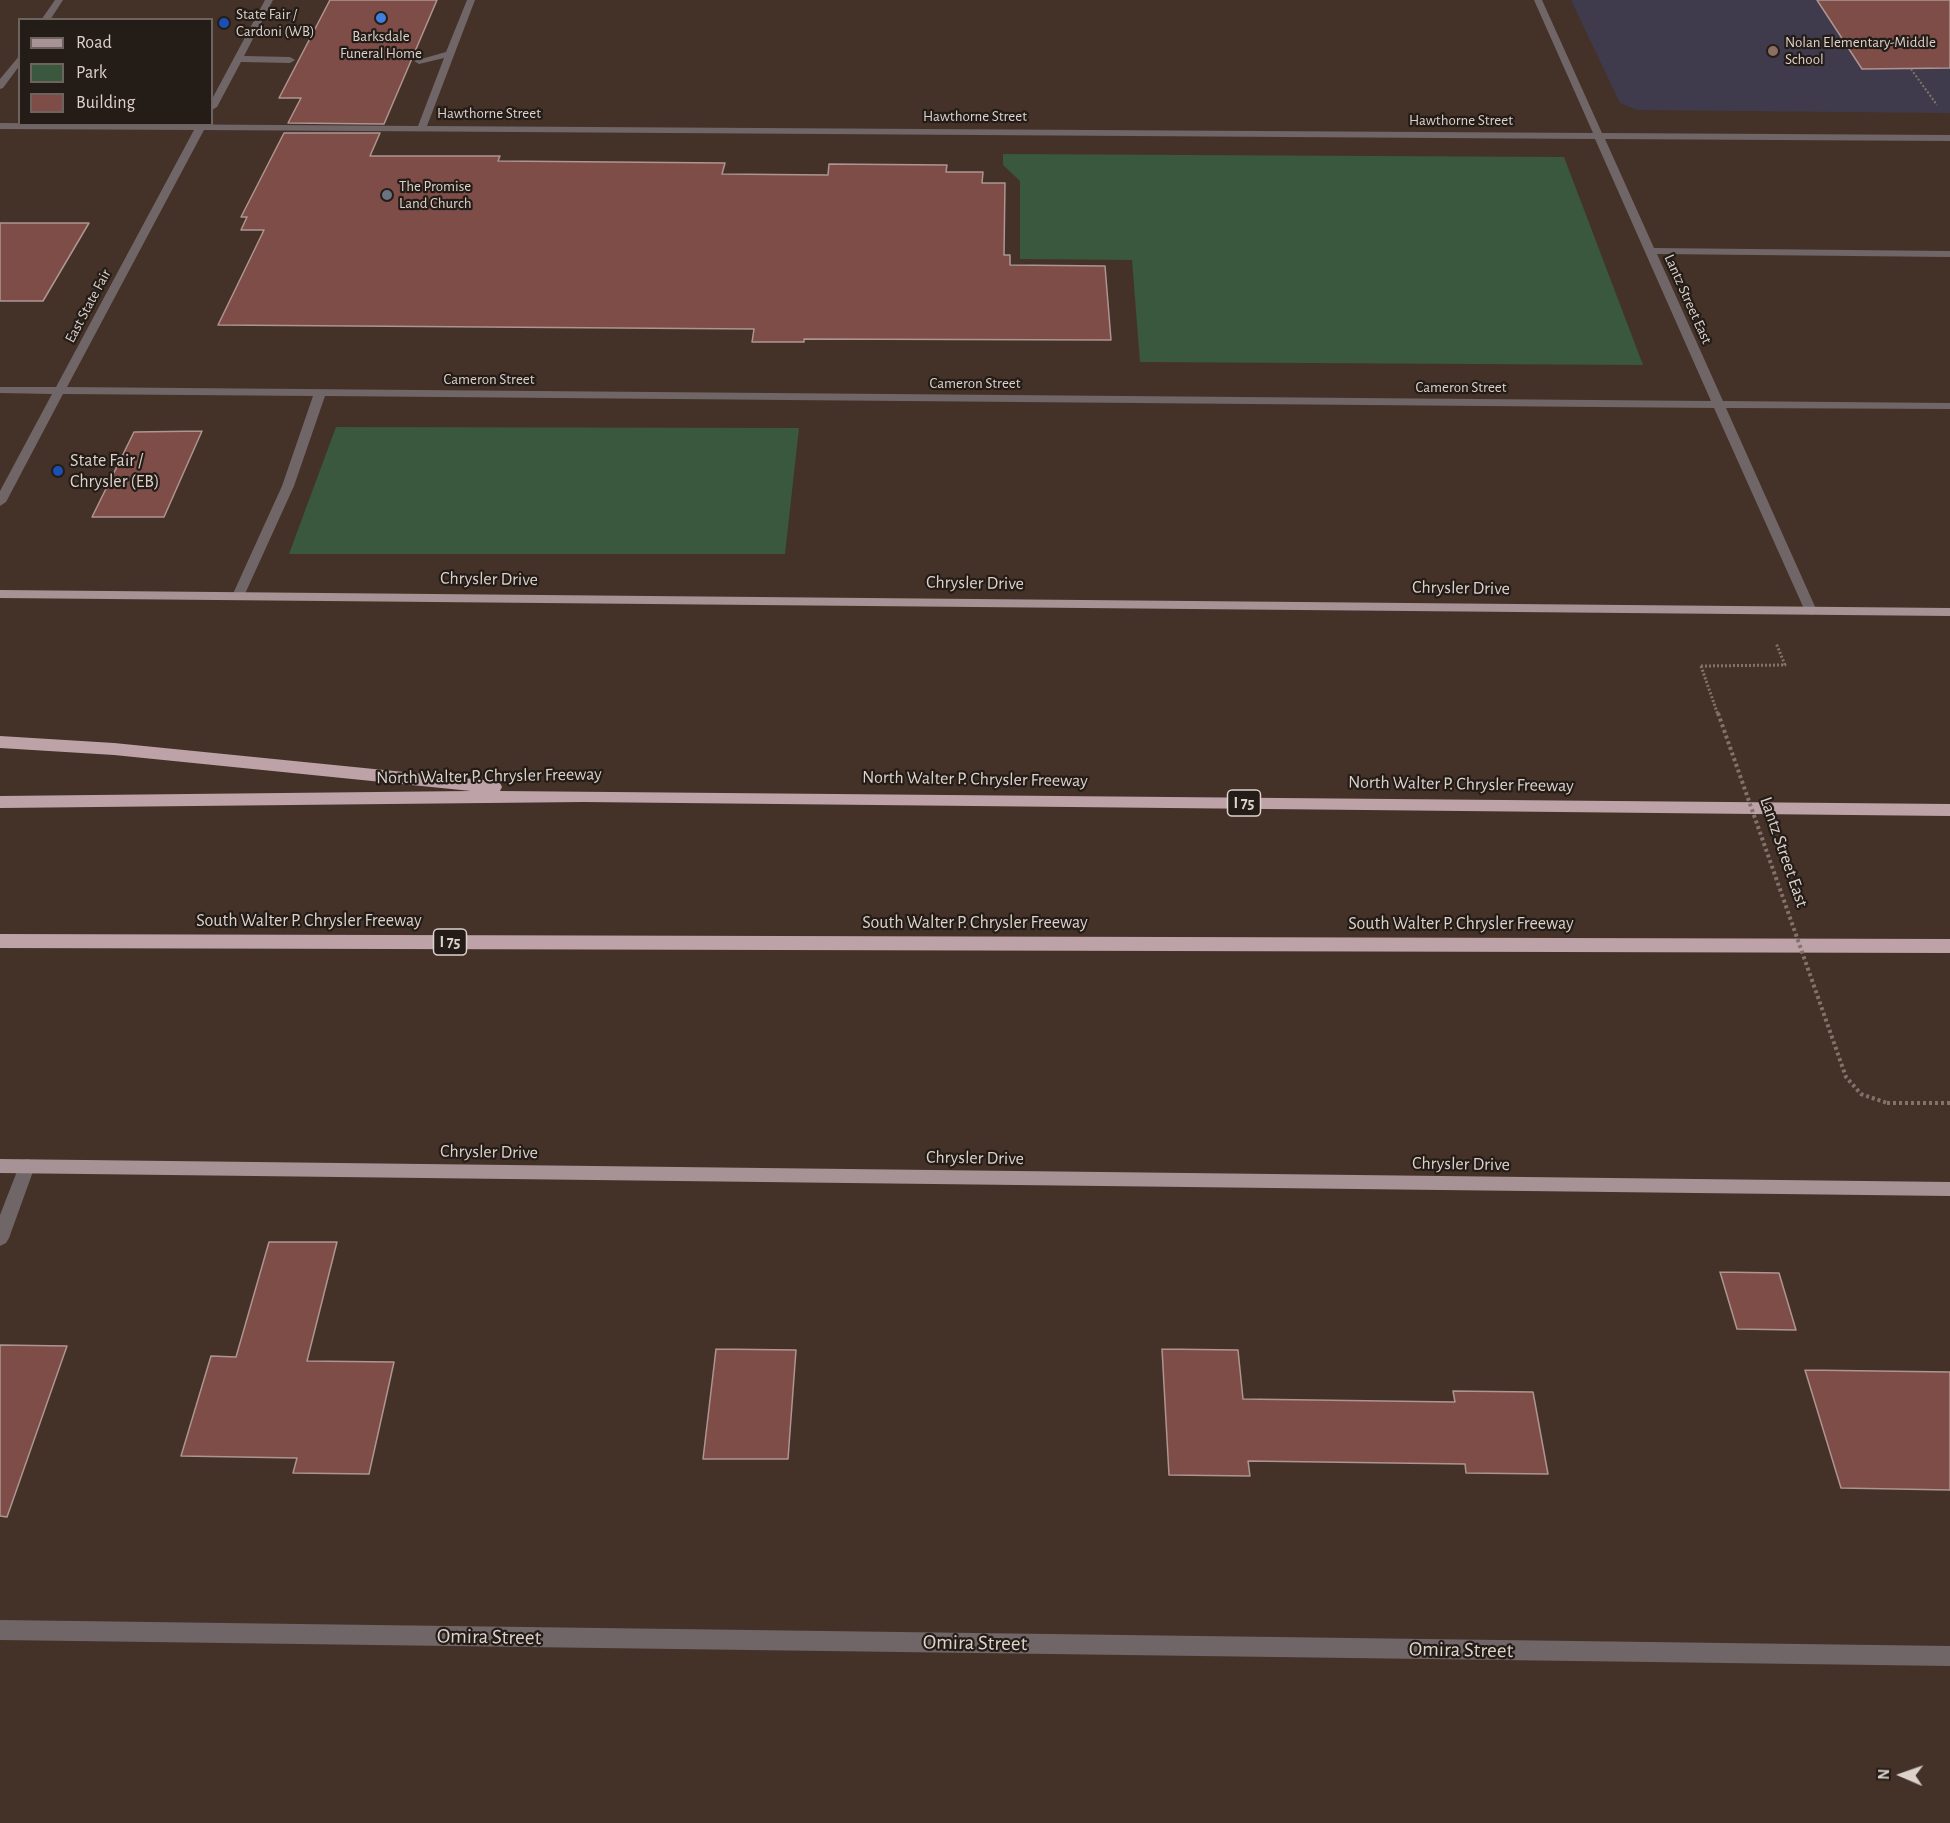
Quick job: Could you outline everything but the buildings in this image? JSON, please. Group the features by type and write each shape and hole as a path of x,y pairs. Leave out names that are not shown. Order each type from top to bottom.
{"highway":[{"path":"0,742 114,749 583,796"},
{"name":"North Walter P. Chrysler Freeway","path":"0,802 583,796 1950,810"},
{"name":"South Walter P. Chrysler Freeway","path":"0,941 1950,946"}],"main road":[{"name":"Chrysler Drive","path":"0,594 1950,612"},
{"name":"Chrysler Drive","path":"0,1166 1950,1189"}],"street":[{"path":"46,18 59,0"},
{"path":"213,105 269,0"},
{"path":"422,128 471,0"},
{"name":"Lantz Street East","path":"1538,0 1811,611"},
{"path":"419,61 450,54"},
{"path":"237,59 290,60"},
{"path":"0,86 18,61"},
{"name":"Hawthorne Street","path":"213,125 1950,138"},
{"name":"Hawthorne Street","path":"0,126 18,126"},
{"name":"East State Fair","path":"0,502 201,126"},
{"path":"1650,251 1950,254"},
{"name":"Cameron Street","path":"0,390 1950,406"},
{"path":"238,596 288,486 320,393"},
{"path":"0,470 18,470"},
{"path":"0,1238 27,1166"},
{"name":"Omira Street","path":"0,1630 1950,1656"}],"path":[{"path":"1911,69 1937,105"},
{"name":"Lantz Street East","path":"1762,610 1785,665 1701,666 1846,1077 1861,1094 1887,1103 1950,1103"}],"shaded area":[{"name":"Nolan Elementary-Middle School","path":"1571,0 1950,0 1950,113 1637,110 1620,103"}],"green space":[{"path":"1003,154 1564,157 1643,365 1140,362 1132,260 1020,259 1020,181 1003,165"},
{"path":"336,427 799,428 785,554 289,554"}],"place":[{"name":"Barksdale Funeral Home","path":"381,18"},
{"name":"State Fair / Cardoni (WB)","path":"224,23"},
{"name":"Nolan Elementary-Middle School","path":"1773,51"},
{"name":"The Promise Land Church","path":"387,195"},
{"name":"State Fair / Chrysler (EB)","path":"58,471"}]}
